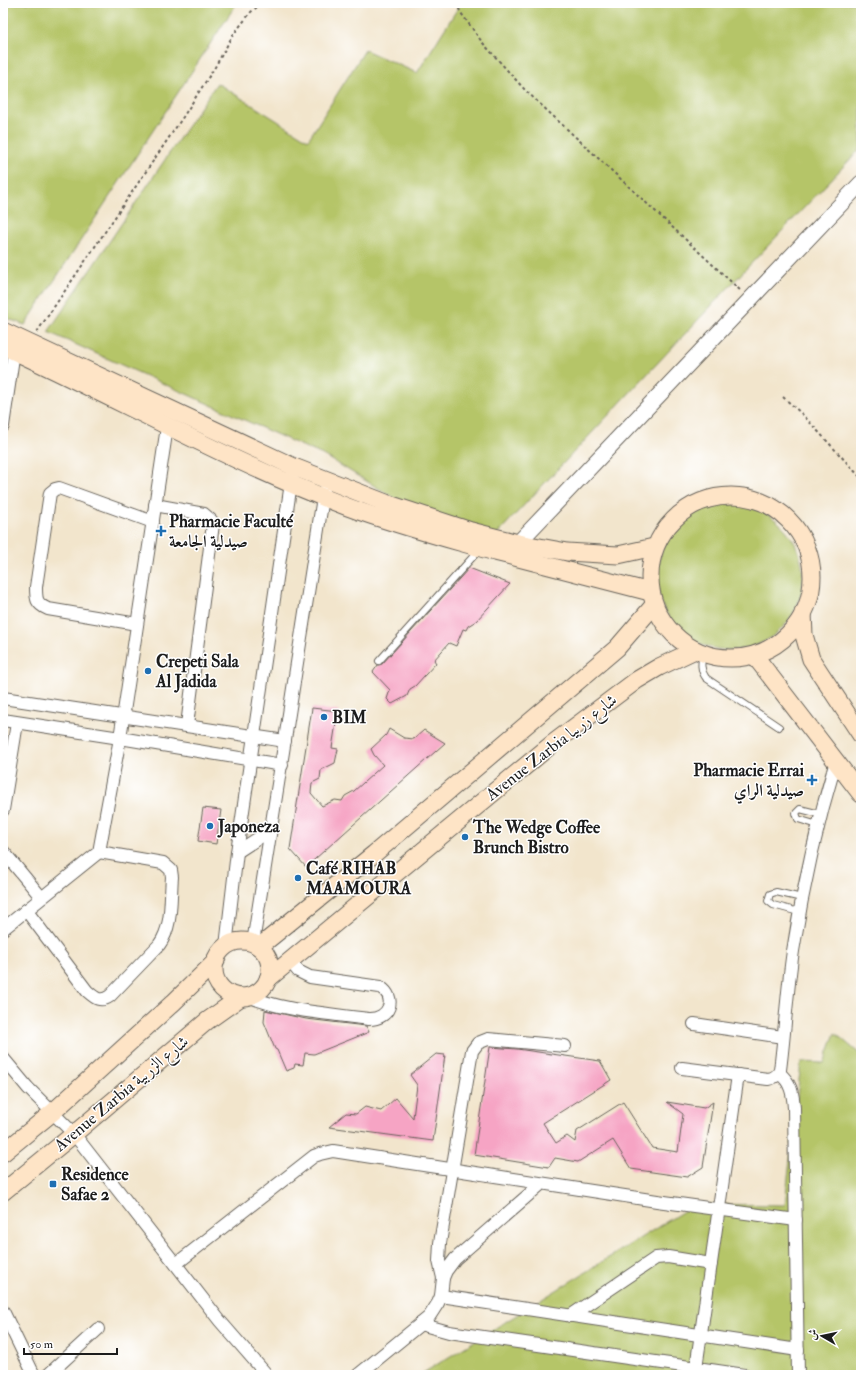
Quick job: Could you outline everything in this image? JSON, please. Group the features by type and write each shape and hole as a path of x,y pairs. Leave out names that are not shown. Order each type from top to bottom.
{"main road":[{"path":"3,331 292,475 323,497 391,522 652,599"},
{"path":"8,349 107,396 167,427 292,475 327,480 386,503 471,531 518,543 567,552 618,555 654,547"},
{"path":"729,494 753,498 774,507 793,523 804,539 812,562 811,589 808,602 803,614 791,632 774,646 754,655 734,658 714,657 699,652 681,642 659,617 652,599 649,577 650,562 654,547 666,526 684,509 698,502 729,494"},
{"name":"Avenue Zarbia شارع زربيا","path":"256,945 374,854 617,648 652,599"},
{"path":"803,614 804,635 811,659 861,735"},
{"name":"Avenue Zarbia شارع زربيا","path":"268,978 552,744 611,699 659,667 699,652"},
{"path":"754,655 861,794"},
{"path":"244,941 256,945 265,953 269,961 270,970 268,978 260,990 244,997 229,993 220,985 216,978 216,961 220,953 226,946 235,942 244,941"},
{"name":"Avenue Zarbia شارع الزربية","path":"3,1153 53,1112 174,1002 216,961"},
{"name":"Avenue Zarbia شارع الزربية","path":"3,1192 207,1021 244,997"}],"street":[{"path":"518,543 861,183"},
{"path":"3,426 8,349"},
{"path":"3,929 99,852 120,738 167,427"},
{"path":"226,946 237,852 292,475"},
{"path":"256,945 285,741 323,497 327,480"},
{"path":"137,624 48,610 41,607 38,602 36,587 50,493 59,488 153,522"},
{"path":"155,505 204,514 213,524 187,726"},
{"path":"3,698 285,741"},
{"path":"3,720 282,765"},
{"path":"3,810 17,723"},
{"path":"682,1068 768,1079 779,1073 789,981 799,912 819,819 836,761"},
{"path":"237,852 272,830"},
{"path":"3,851 42,897"},
{"path":"26,910 87,991 96,999 101,1000 110,996 165,937 169,926 172,877 171,870 163,863 99,852"},
{"path":"244,997 288,1008 368,1019 383,1016 389,1008 389,998 387,993 380,987 310,977 298,971 290,961"},
{"path":"694,1024 783,1037"},
{"path":"443,1278 439,1261 439,1252 470,1055 474,1047 482,1040 494,1039 565,1046"},
{"path":"3,1058 28,1088 74,1134 220,1321 268,1375"},
{"path":"779,1073 788,1082 794,1101 798,1375"},
{"path":"695,1372 738,1075"},
{"path":"176,1264 309,1160 320,1154 333,1151 541,1184 796,1220"},
{"path":"358,1375 420,1324 434,1310 441,1296 443,1278 454,1259 541,1184"},
{"path":"570,1316 656,1258 668,1257 711,1264"},
{"path":"441,1296 798,1350"},
{"path":"3,1311 34,1375"},
{"path":"420,1324 449,1332 695,1372 745,1375"},
{"path":"48,1375 98,1329"}],"lane":[{"path":"378,662 482,548"},
{"path":"699,652 702,672 706,678 779,727"},
{"path":"799,912 773,905 768,901 768,897 770,894 776,892 802,898"}],"path":[{"path":"29,343 183,117 215,67 233,35 251,12 262,3"},
{"path":"456,3 460,13 482,42 525,90 750,300"},
{"path":"783,396 803,415 861,478"}],"green space":[{"path":"3,3 237,3 25,325 3,317"},
{"path":"461,3 861,3 861,148 481,551 327,457 48,332 217,83 308,140 365,50 417,73"},
{"path":"723,504 737,504 758,510 770,516 782,525 791,537 800,556 803,577 800,598 791,617 782,629 770,638 751,647 737,650 723,650 702,644 690,638 678,629 669,617 660,598 657,584 657,570 663,549 669,537 678,525 690,516 709,507"},
{"path":"835,1033 861,1055 861,1375 420,1375 695,1204 785,1205 801,1062 824,1063"}],"building":[{"path":"469,568 510,584 476,621 468,626 466,630 463,629 456,646 449,643 434,660 436,663 415,686 410,689 407,696 392,704 387,699 390,690 373,672"},
{"path":"312,708 338,711 332,748 338,749 335,763 321,770 320,779 312,783 311,793 322,806 335,800 342,801 345,796 354,791 383,765 371,749 386,735 389,729 404,738 414,739 424,730 445,743 306,867 290,849"},
{"name":"Japoneza","path":"203,808 221,810 216,844 198,841"},
{"path":"265,1010 306,1019 366,1026 369,1032 314,1054 305,1053 303,1065 295,1064 294,1068 286,1071 264,1022"},
{"path":"490,1047 517,1049 600,1061 611,1080 543,1123 556,1143 567,1136 575,1142 577,1131 623,1102 652,1148 678,1152 683,1114 667,1102 704,1108 713,1102 703,1167 687,1177 631,1169 613,1140 578,1162 555,1158 549,1167 474,1155"},
{"path":"436,1054 445,1055 433,1141 329,1127 346,1113 356,1114 365,1107 381,1111 396,1098 413,1118 417,1085 410,1075"}],"place":[{"name":"Pharmacie Faculté صيدلية الجامعة","path":"161,531"},
{"name":"Crepeti Sala Al Jadida","path":"148,671"},
{"name":"BIM","path":"324,717"},
{"name":"Pharmacie Errai صيدلية الراي","path":"812,780"},
{"name":"Japoneza","path":"210,826"},
{"name":"The Wedge Coffee Brunch Bistro","path":"465,837"},
{"name":"Café RIHAB MAAMOURA","path":"298,878"},
{"name":"Residence Safae 2","path":"53,1184"}]}
